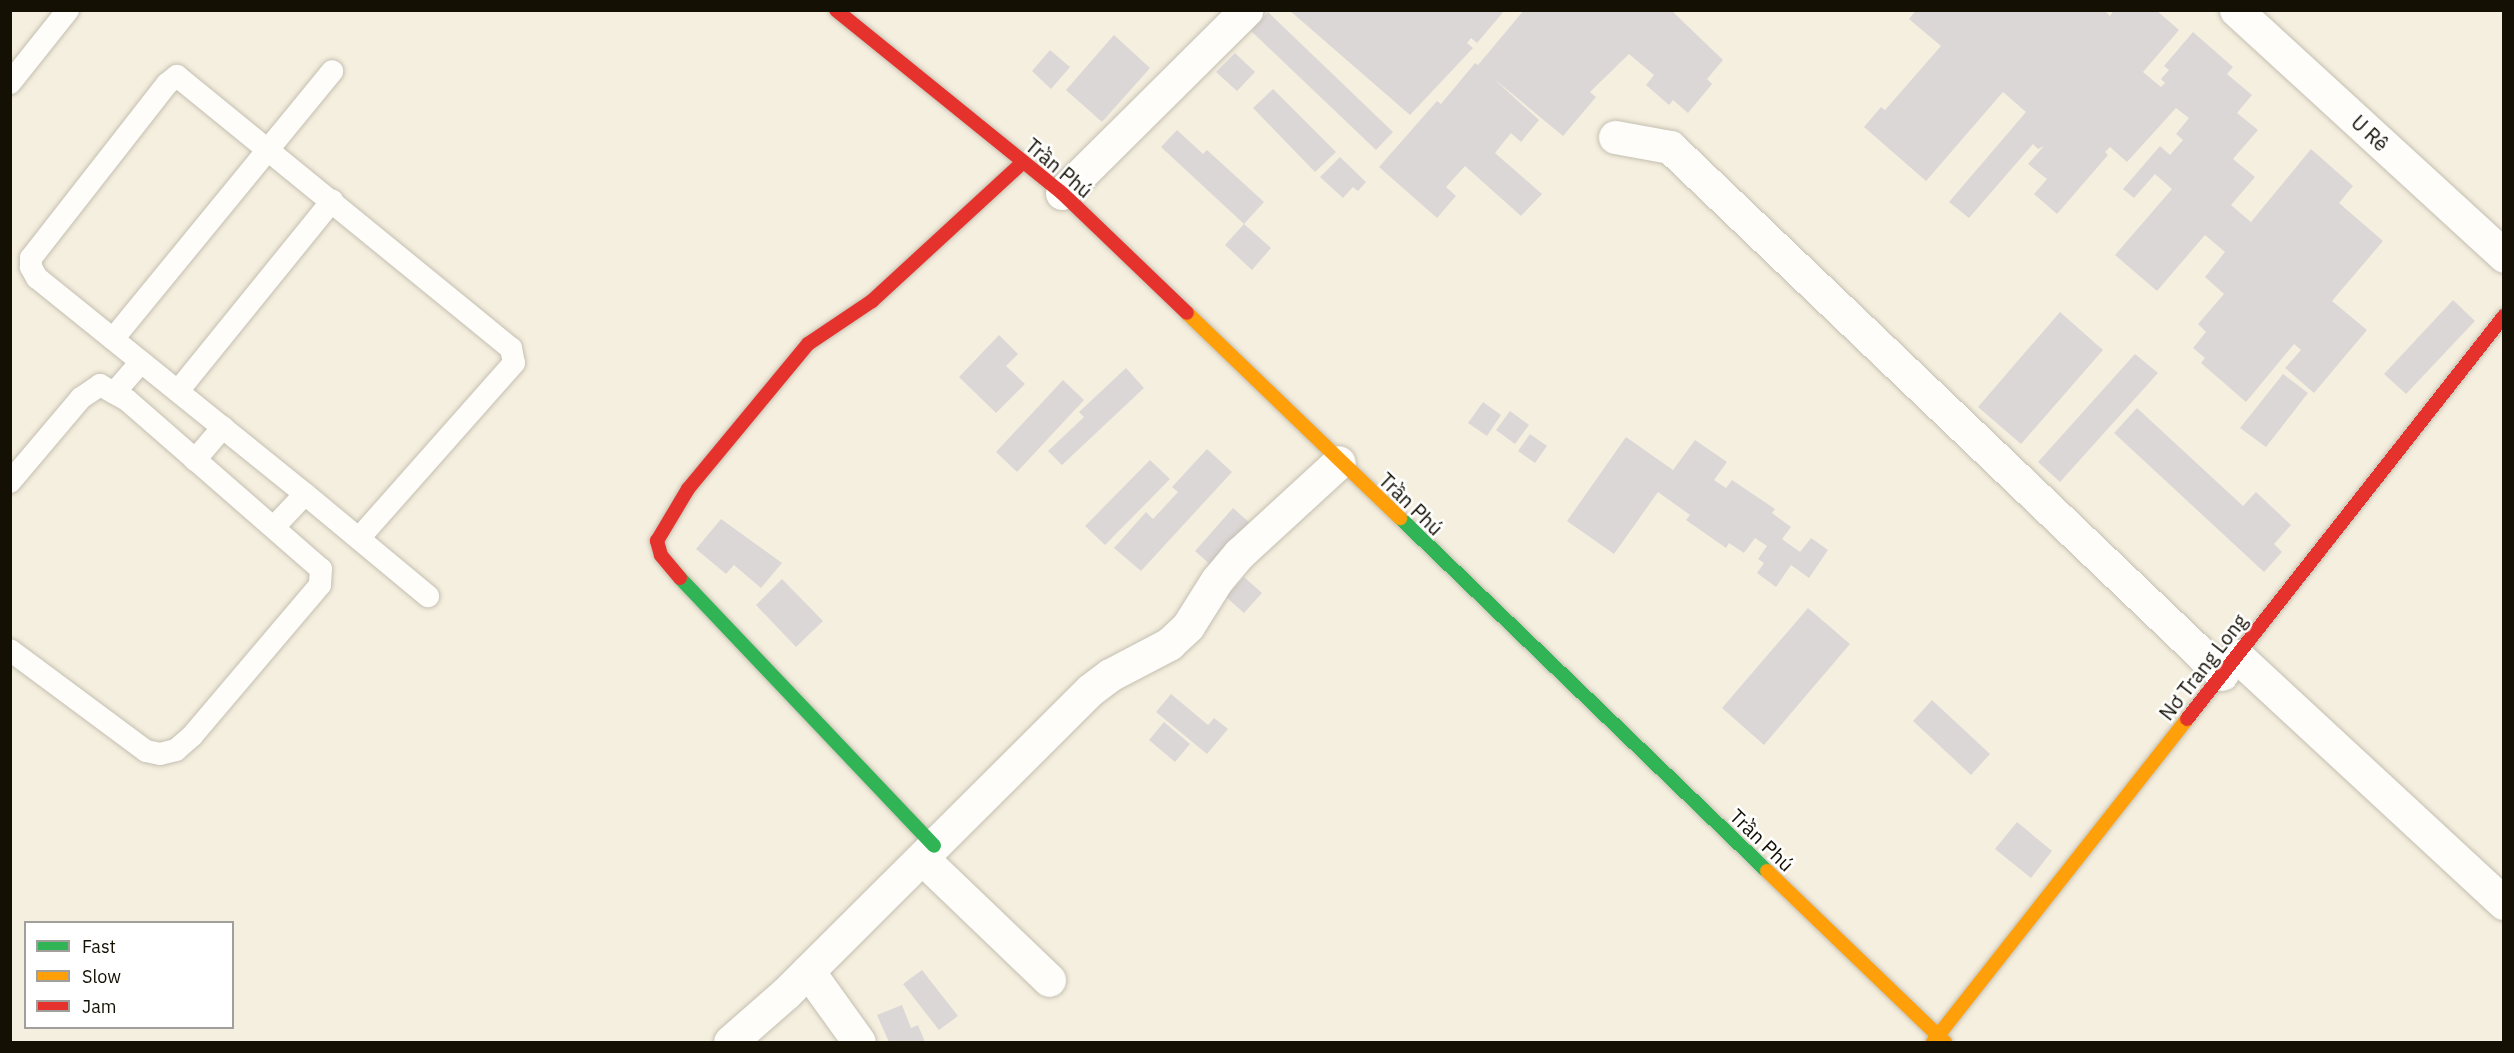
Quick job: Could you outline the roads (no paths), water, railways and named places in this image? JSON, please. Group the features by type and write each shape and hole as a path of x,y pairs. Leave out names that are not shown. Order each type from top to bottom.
{"street":[{"name":"Trần Phú","path":"836,10 1062,194 1939,1040"},
{"path":"1062,194 1246,10"},
{"name":"U Rê","path":"2236,10 2504,256"},
{"path":"1616,137 1670,147 2229,665 2504,903"},
{"path":"1023,162 872,301 808,344 687,489 657,541 661,555 673,570 928,852 1049,980"},
{"name":"Nơ Trang Long","path":"1939,1040 2229,665 2504,316"},
{"path":"730,1042 808,971 1090,690 1110,675 1169,644 1188,626 1217,580 1240,553 1339,462"},
{"path":"808,971 859,1042"}],"lane":[{"path":"10,83 68,10"},
{"path":"113,339 332,71"},
{"path":"359,538 514,363 511,348 177,76 167,84 31,258 30,267 37,278 428,596"},
{"path":"178,391 332,201"},
{"path":"114,393 141,362"},
{"path":"10,482 81,398 100,385 114,393 195,460 321,569 320,585 192,736 176,750 160,754 146,751 10,650"},
{"path":"195,460 223,427"},
{"path":"274,527 305,494"}]}
